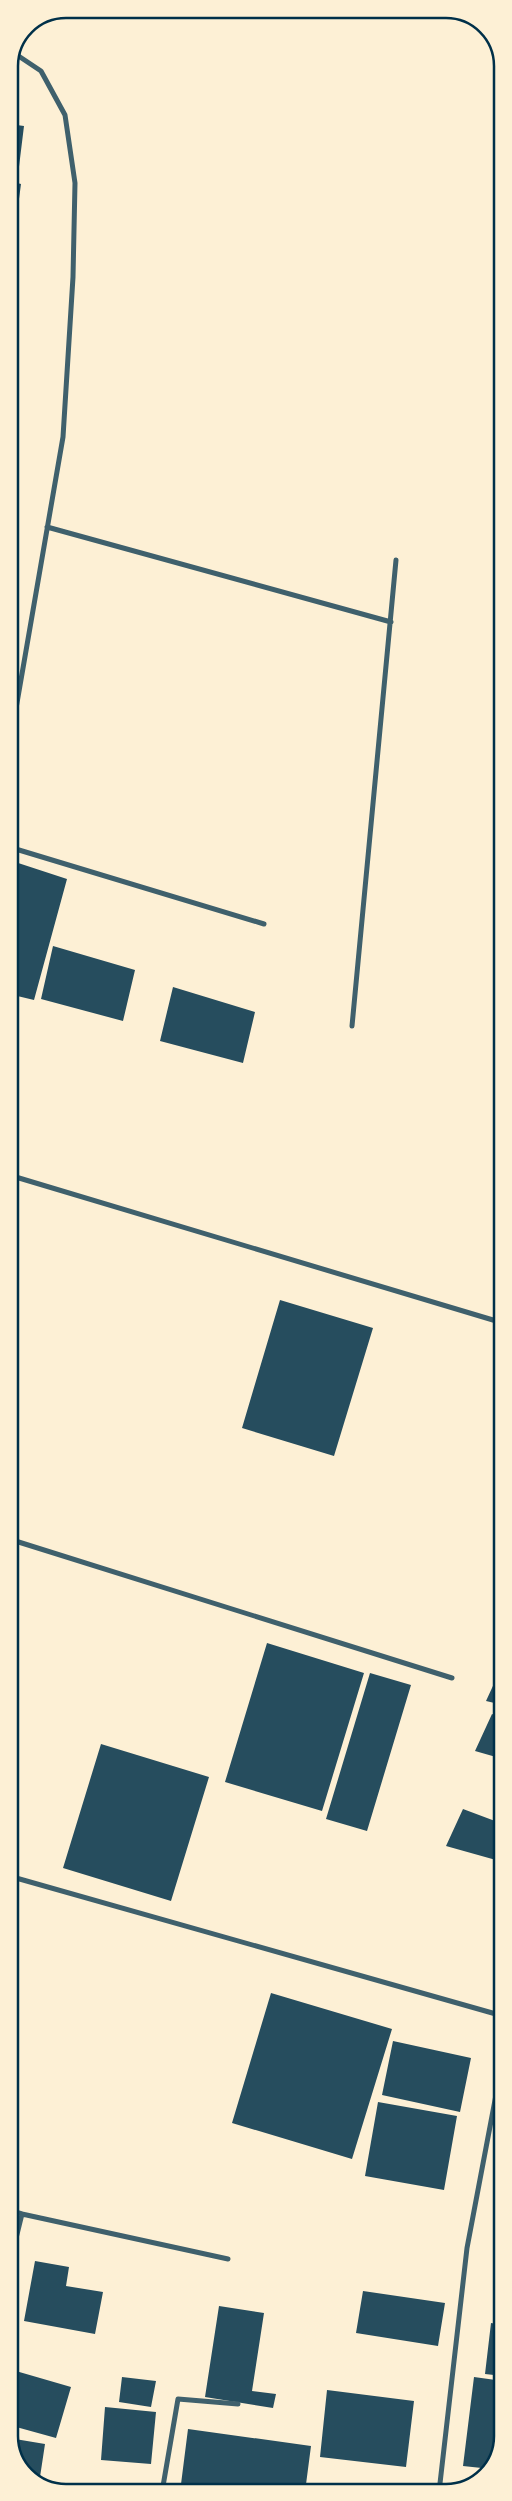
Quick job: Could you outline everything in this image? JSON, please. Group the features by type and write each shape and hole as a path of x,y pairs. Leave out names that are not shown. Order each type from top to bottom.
{"street":[{"path":"18,56 41,71 65,115 75,183 63,436 18,698"},
{"path":"48,527 391,622"},
{"path":"352,1026 396,560"},
{"path":"18,850 264,924"},
{"path":"18,1178 494,1319"},
{"path":"18,1542 452,1678"},
{"path":"18,1879 494,2013"},
{"path":"439,2484 467,2248 494,2106"},
{"path":"18,2213 228,2259"},
{"path":"18,2230 22,2214"},
{"path":"164,2483 178,2399 238,2404"}],"building":[{"path":"18,125 24,126 18,175"},
{"path":"18,183 21,184 18,206"},
{"path":"18,863 67,879 34,1000 18,996"},
{"path":"53,946 135,970 123,1021 41,999"},
{"path":"173,987 255,1012 243,1063 160,1041"},
{"path":"280,1300 373,1328 334,1456 242,1428"},
{"path":"267,1643 364,1673 322,1811 225,1782"},
{"path":"370,1673 411,1685 367,1831 326,1819"},
{"path":"494,1684 494,1703 486,1701"},
{"path":"492,1714 494,1715 494,1756 475,1751"},
{"path":"101,1744 209,1777 171,1901 63,1868"},
{"path":"463,1809 494,1821 494,1859 446,1846"},
{"path":"271,1993 392,2029 352,2159 232,2123"},
{"path":"393,2041 471,2058 460,2112 382,2095"},
{"path":"378,2102 457,2116 444,2190 365,2176"},
{"path":"35,2261 69,2267 66,2286 103,2292 95,2334 24,2321"},
{"path":"363,2291 445,2303 438,2346 356,2333"},
{"path":"219,2306 264,2313 252,2391 276,2394 273,2408 205,2397"},
{"path":"491,2323 494,2324 494,2375 485,2374"},
{"path":"18,2372 71,2387 56,2438 18,2427"},
{"path":"122,2377 156,2381 151,2407 119,2402"},
{"path":"474,2377 494,2380 494,2445 491,2454 482,2468 463,2466"},
{"path":"327,2390 414,2401 406,2467 320,2457"},
{"path":"105,2407 156,2412 151,2464 101,2460"},
{"path":"188,2429 311,2446 306,2484 181,2483"},
{"path":"18,2440 45,2444 40,2476 31,2470 22,2457"}]}
